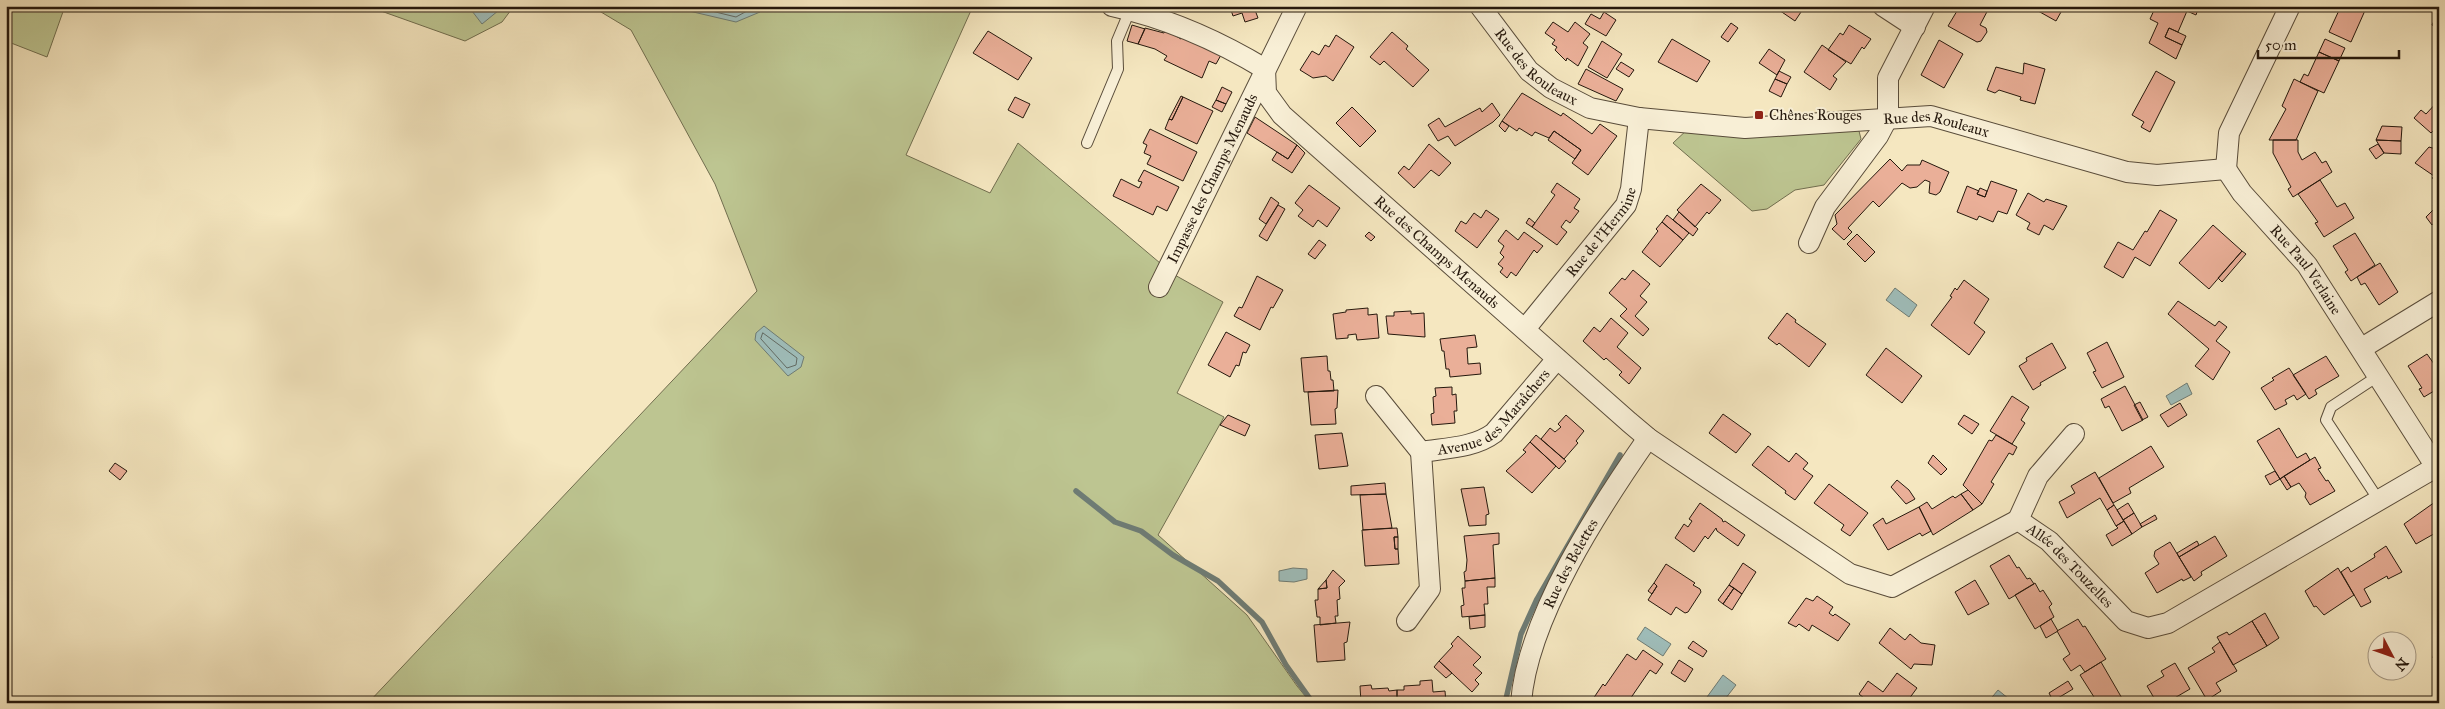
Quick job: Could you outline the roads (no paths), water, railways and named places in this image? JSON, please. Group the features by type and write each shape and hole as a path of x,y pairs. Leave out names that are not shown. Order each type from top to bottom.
{"street":[{"path":"1121,8 1212,39 1265,69 1297,6"},
{"name":"Rue des Rouleaux","path":"1480,6 1529,71 1551,88 1590,108 1639,118 1745,128 1888,117 1931,116 2127,172 2157,175 2226,169"},
{"path":"1883,6 1915,27"},
{"path":"1809,243 1825,207 1878,136 1888,117 1888,78 1926,6"},
{"path":"2226,169 2229,133 2290,6"},
{"name":"Impasse des Champs Menauds","path":"1159,287 1265,69"},
{"name":"Rue des Champs Menauds","path":"1265,69 1266,93 1282,115 1628,422"},
{"name":"Rue de l'Hermine","path":"1525,330 1626,205 1631,189 1639,118"},
{"name":"Rue Paul Verlaine","path":"2226,169 2242,192 2307,265 2437,467"},
{"path":"2362,348 2439,301"},
{"name":"Avenue des Maraîchers","path":"1421,452 1474,444 1485,440 1494,433 1557,359"},
{"name":"Avenue des Maraîchers","path":"1376,396 1421,452 1430,589 1407,621"},
{"name":"Allée des Touzelles","path":"1628,422 1648,438 1850,574 1892,587 2018,520 2049,542 2126,621 2148,628 2168,623 2378,499 2437,467"},
{"path":"2018,520 2038,476 2074,434"},
{"name":"Rue des Belettes","path":"1521,703 1527,660 1532,643 1570,563 1622,475 1648,438"}],"lane":[{"path":"1087,143 1118,69 1117,41 1121,8"},
{"path":"2378,376 2331,407 2326,420 2378,499"}],"water":[{"path":"476,6 504,6 482,24 472,11"},
{"path":"683,6 761,6 760,12 736,22 689,11"},
{"path":"1895,288 1917,305 1909,317 1886,300"},
{"path":"764,326 804,357 801,367 788,376 755,340 756,333"},
{"path":"2187,383 2192,394 2171,405 2166,396"},
{"path":"1293,568 1307,569 1307,579 1294,582 1279,581 1279,571"},
{"path":"1645,627 1671,644 1663,656 1637,639"},
{"path":"1723,675 1736,685 1722,703 1715,703 1707,697"},
{"path":"1998,690 2014,703 1988,702"}],"waterway":[{"path":"1505,703 1521,634 1537,599 1620,455"},
{"path":"1076,491 1115,522 1141,531 1173,555 1218,581 1262,622 1286,665 1313,703"}],"place":[{"name":"Chênes Rouges","path":"1759,115"}]}
